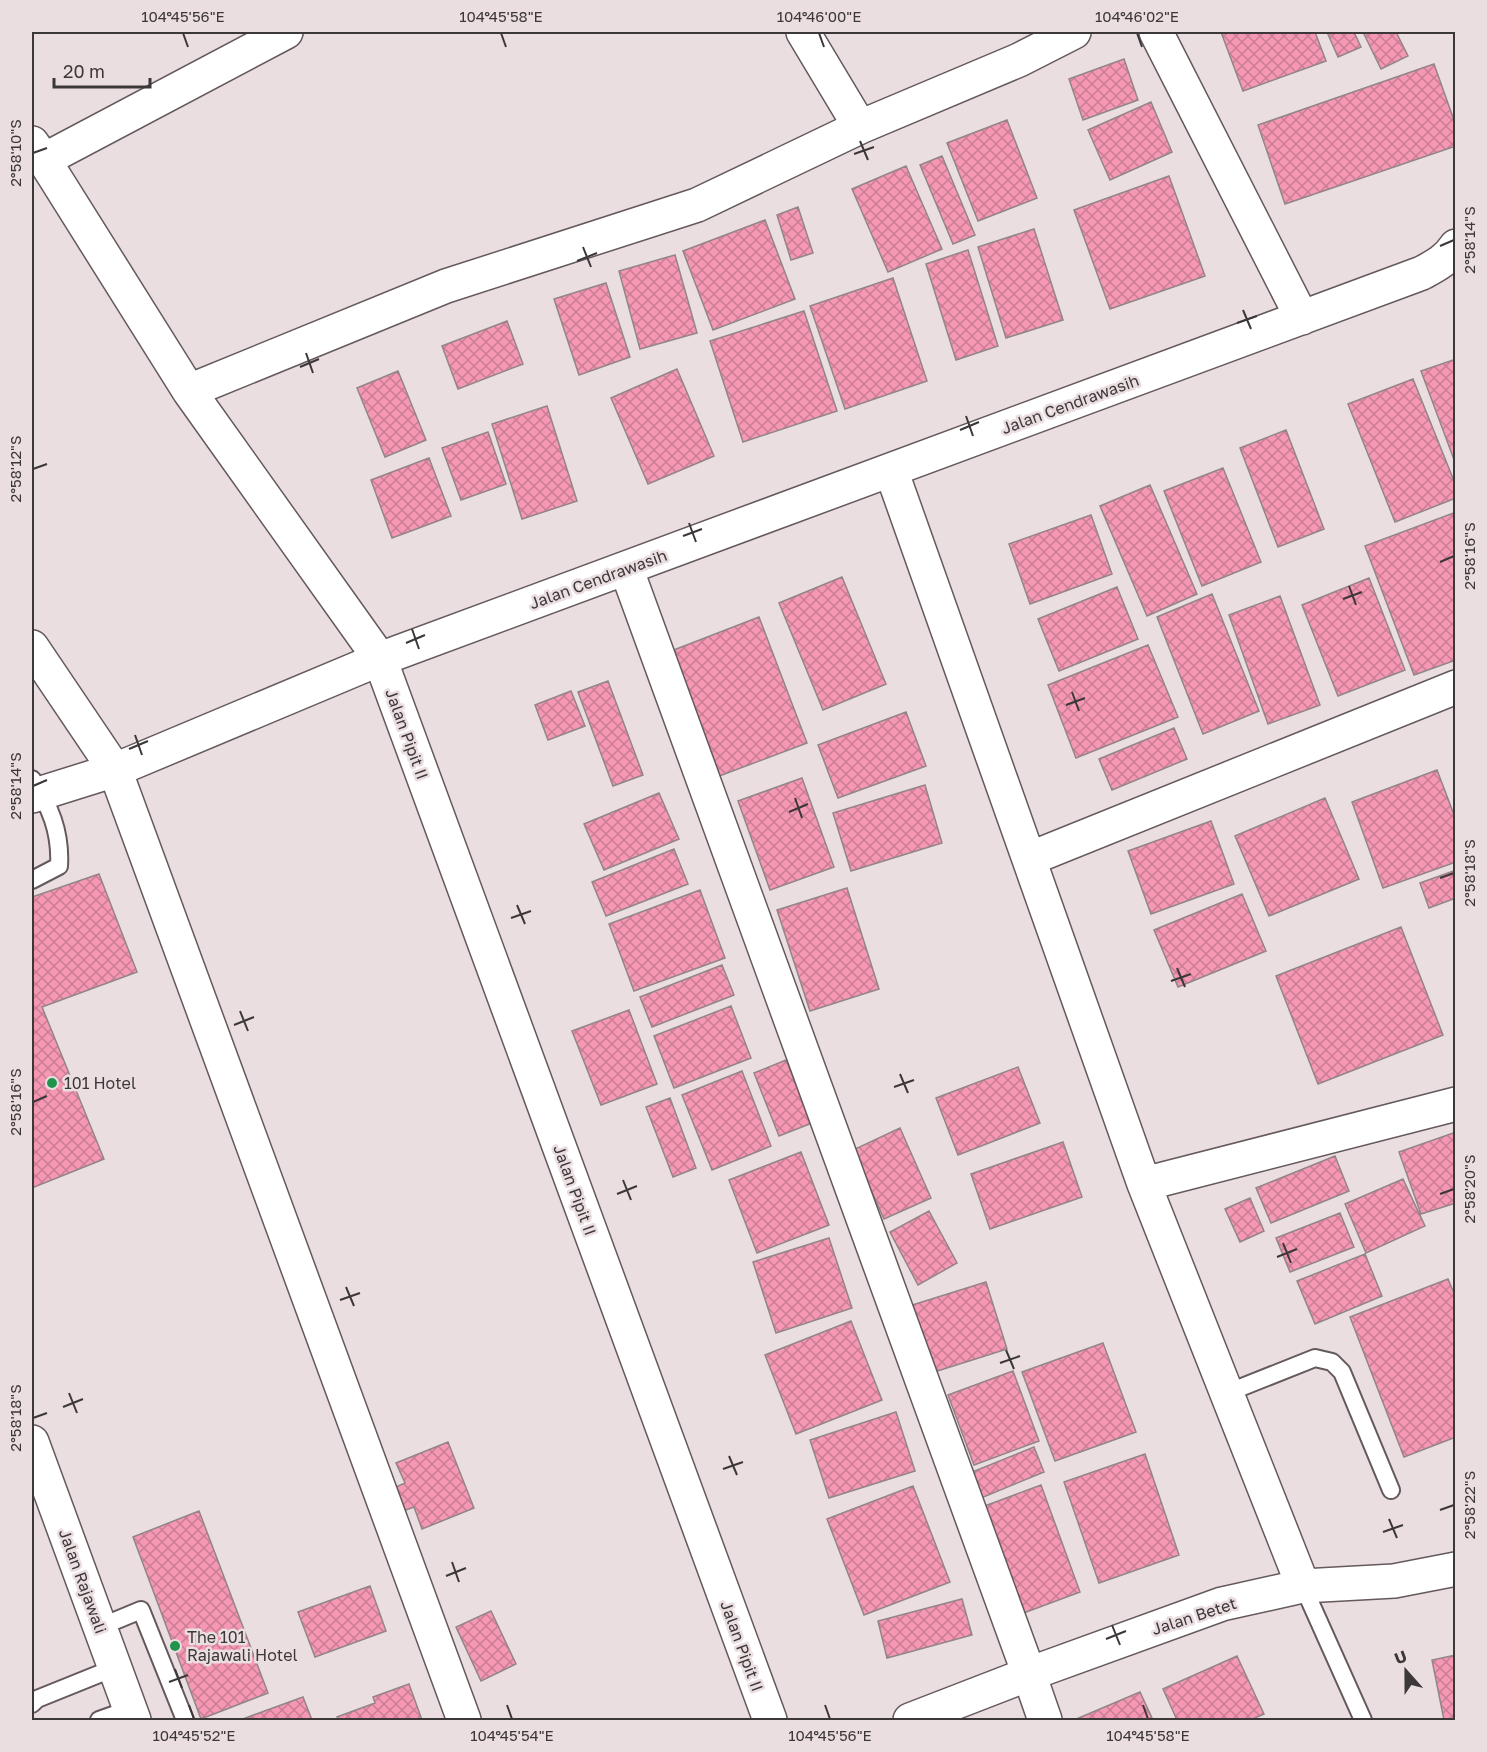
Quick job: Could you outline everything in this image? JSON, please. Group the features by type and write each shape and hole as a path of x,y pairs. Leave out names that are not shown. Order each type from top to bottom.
{"street":[{"path":"38,151 286,32"},
{"path":"803,32 860,127"},
{"path":"189,392 446,286 697,205 860,127 1019,60 1074,32"},
{"path":"1156,32 1302,318"},
{"name":"Jalan Pipit II","path":"38,151 189,392 380,659 770,1720"},
{"name":"Jalan Cendrawasih","path":"35,789 115,770 380,659 1422,273 1450,255 1455,246"},
{"path":"891,470 1144,1184 1304,1586"},
{"path":"626,568 1045,1720"},
{"path":"32,646 115,770 464,1720"},
{"path":"1029,859 1455,687"},
{"path":"1144,1184 1455,1104"},
{"name":"Jalan Rajawali","path":"32,1442 132,1715"},
{"name":"Jalan Betet","path":"910,1720 1222,1604 1304,1586 1394,1581 1455,1569"}],"lane":[{"path":"32,880 59,866 60,846 55,825 35,789"},
{"path":"1227,1393 1315,1358 1332,1362 1342,1372 1391,1490"},
{"path":"1304,1586 1363,1720"},
{"path":"100,1627 141,1610 185,1720"},
{"path":"32,1704 37,1699 114,1668"},
{"path":"99,1720 132,1715"}],"building":[{"path":"1221,32 1315,32 1326,61 1243,91"},
{"path":"1327,32 1354,32 1361,47 1338,57"},
{"path":"1363,32 1396,32 1408,56 1381,69"},
{"path":"1124,59 1138,100 1083,120 1069,79"},
{"path":"1434,64 1456,126 1456,146 1285,204 1258,125"},
{"path":"1151,102 1172,152 1110,180 1088,130"},
{"path":"1007,120 1037,198 978,221 947,143"},
{"path":"942,156 975,235 953,244 920,165"},
{"path":"906,166 942,249 888,272 852,189"},
{"path":"1169,176 1205,276 1110,309 1074,210"},
{"path":"798,207 813,253 791,260 777,215"},
{"path":"765,220 795,299 713,330 683,251"},
{"path":"1034,229 1063,320 1006,338 978,247"},
{"path":"968,250 998,346 956,360 926,264"},
{"path":"675,255 697,333 640,349 619,271"},
{"path":"893,278 927,381 845,409 810,306"},
{"path":"606,283 630,357 579,375 554,299"},
{"path":"804,311 837,411 743,442 710,341"},
{"path":"507,321 523,364 458,389 442,346"},
{"path":"1456,359 1456,465 1421,371"},
{"path":"677,369 714,456 648,484 611,398"},
{"path":"398,371 426,440 385,457 357,388"},
{"path":"1413,379 1456,486 1456,498 1395,522 1348,404"},
{"path":"547,406 577,501 522,519 492,424"},
{"path":"1286,430 1324,529 1278,547 1240,448"},
{"path":"488,432 506,484 461,500 442,448"},
{"path":"429,458 451,516 392,538 371,480"},
{"path":"1223,468 1261,562 1202,586 1164,491"},
{"path":"1150,485 1197,594 1147,616 1100,506"},
{"path":"1456,512 1456,660 1414,675 1365,546"},
{"path":"1091,515 1112,574 1030,604 1009,544"},
{"path":"842,577 886,684 823,710 779,603"},
{"path":"1369,578 1405,670 1338,696 1302,605"},
{"path":"1117,587 1138,639 1059,671 1038,619"},
{"path":"1212,594 1259,711 1203,734 1157,617"},
{"path":"1280,596 1320,705 1268,724 1229,615"},
{"path":"759,617 807,743 714,778 666,653"},
{"path":"1148,645 1178,717 1076,758 1048,685"},
{"path":"608,681 643,775 613,786 578,692"},
{"path":"571,691 585,726 548,740 535,705"},
{"path":"906,712 926,766 838,798 818,745"},
{"path":"1174,728 1187,759 1112,790 1099,759"},
{"path":"1437,770 1456,820 1456,862 1383,888 1352,802"},
{"path":"802,778 834,867 770,890 738,801"},
{"path":"925,785 942,843 851,871 833,813"},
{"path":"659,793 679,839 604,870 584,824"},
{"path":"1325,798 1359,879 1269,916 1235,836"},
{"path":"1211,821 1234,884 1151,914 1128,851"},
{"path":"674,849 688,884 606,916 592,882"},
{"path":"1456,870 1456,898 1429,908 1420,883"},
{"name":"101 Hotel","path":"99,874 137,972 42,1007 104,1159 32,1188 32,897"},
{"path":"847,888 879,989 810,1011 777,910"},
{"path":"700,890 725,958 634,991 609,924"},
{"path":"1242,894 1266,951 1178,987 1154,930"},
{"path":"1401,927 1443,1035 1318,1084 1276,976"},
{"path":"722,965 734,995 652,1027 640,997"},
{"path":"731,1006 751,1058 674,1088 654,1036"},
{"path":"629,1010 657,1084 601,1105 572,1031"},
{"path":"786,1060 812,1123 779,1136 754,1073"},
{"path":"1018,1067 1040,1123 958,1155 936,1098"},
{"path":"742,1071 771,1146 712,1170 682,1095"},
{"path":"670,1098 696,1168 673,1177 646,1107"},
{"path":"900,1128 931,1198 884,1219 853,1150"},
{"path":"1456,1132 1456,1203 1421,1214 1399,1152"},
{"path":"1063,1142 1082,1197 990,1229 971,1174"},
{"path":"801,1152 829,1225 757,1253 729,1180"},
{"path":"1335,1156 1349,1191 1271,1223 1256,1188"},
{"path":"1403,1179 1425,1226 1366,1253 1345,1204"},
{"path":"1250,1198 1264,1231 1240,1242 1225,1209"},
{"path":"929,1211 957,1263 918,1285 890,1232"},
{"path":"1340,1213 1354,1247 1290,1272 1276,1238"},
{"path":"829,1238 852,1308 776,1333 753,1262"},
{"path":"1365,1254 1382,1296 1315,1324 1297,1281"},
{"path":"1448,1279 1456,1298 1456,1437 1404,1457 1350,1317"},
{"path":"986,1282 1007,1349 931,1373 909,1306"},
{"path":"851,1321 882,1400 796,1434 765,1355"},
{"path":"1103,1343 1136,1432 1055,1461 1022,1372"},
{"path":"1013,1371 1039,1441 974,1465 948,1395"},
{"path":"896,1412 915,1471 829,1498 810,1440"},
{"path":"448,1442 474,1508 422,1529 414,1507 403,1511 394,1488 405,1483 396,1463"},
{"path":"1034,1447 1044,1472 976,1500 965,1475"},
{"path":"1145,1454 1179,1555 1099,1583 1064,1482"},
{"path":"1041,1485 1080,1592 1021,1614 982,1507"},
{"path":"913,1486 950,1582 864,1615 827,1519"},
{"path":"199,1511 268,1693 201,1719 133,1537"},
{"path":"370,1586 386,1631 315,1657 298,1612"},
{"path":"962,1599 972,1635 887,1658 878,1621"},
{"path":"491,1611 516,1664 481,1681 456,1627"},
{"path":"1456,1655 1456,1720 1444,1720 1432,1660"},
{"path":"1237,1656 1264,1714 1250,1720 1177,1720 1163,1689"},
{"path":"409,1684 422,1720 339,1720 337,1717 375,1703 373,1697"},
{"path":"1140,1692 1153,1720 1074,1720"},
{"path":"303,1697 312,1720 240,1720"}],"place":[{"name":"101 Hotel","path":"52,1083"},
{"name":"The 101 Rajawali Hotel","path":"175,1646"}]}
